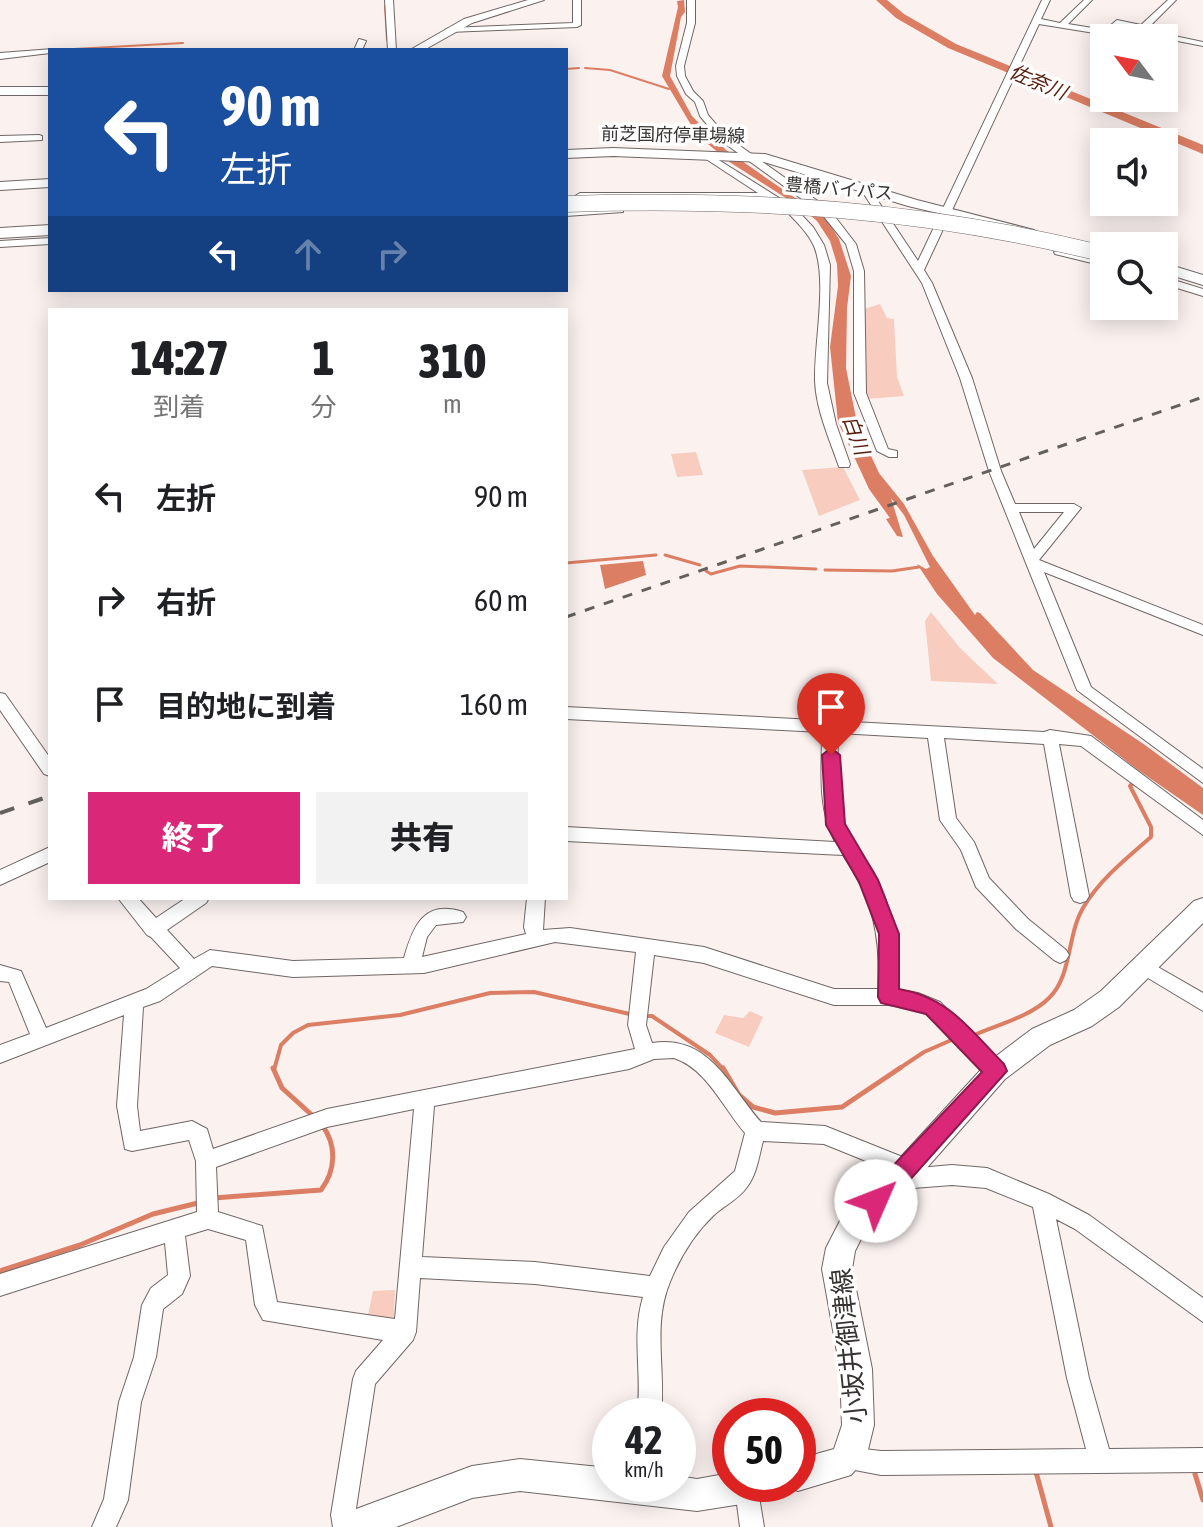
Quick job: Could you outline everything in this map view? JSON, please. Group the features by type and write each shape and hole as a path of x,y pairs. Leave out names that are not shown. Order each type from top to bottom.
{"highway":[{"name":"豊橋バイパス","path":"568,201 705,201 827,207 953,223 1090,248"},
{"path":"0,233 48,230"},
{"path":"1178,271 1202,277"}],"main road":[{"path":"419,48 479,17 539,0"},
{"path":"0,91 48,91"},
{"name":"前芝国府停車場線","path":"568,154 613,152 746,156 773,160 913,203 1090,248"},
{"path":"0,186 48,183"},
{"name":"小坂井御津線","path":"847,1459 858,1442 861,1411 837,1269 841,1248 854,1223 996,1071 1041,1037 1083,1018 1110,999 1203,908"},
{"path":"816,1469 847,1459"},
{"path":"355,1527 472,1482 520,1475 592,1481"}],"street":[{"path":"389,0 392,48"},
{"path":"449,30 577,25 577,0"},
{"path":"691,0 692,15 680,66 681,76 689,92 700,102 704,116 723,138 746,156 816,203 839,225 851,244 859,271 860,393 883,451 893,454"},
{"path":"919,269 1046,0"},
{"path":"1062,25 1088,0"},
{"path":"1147,24 1172,0"},
{"path":"1036,21 1090,29"},
{"path":"1178,38 1203,44"},
{"path":"0,56 48,51"},
{"path":"0,139 39,138"},
{"path":"708,155 791,210 819,245 825,265 821,383 830,424 844,464"},
{"path":"865,188 919,269 966,378 1010,508 1085,690 1203,777"},
{"path":"624,194 630,209"},
{"path":"568,201 624,194 742,195 765,196 783,210 630,209 568,213"},
{"path":"742,195 749,210"},
{"path":"913,203 901,209 829,204 841,216 1015,242 1090,260"},
{"path":"0,244 48,241"},
{"path":"1178,285 1203,293"},
{"path":"1010,508 1074,508 1032,561"},
{"path":"1032,561 1203,630"},
{"path":"0,698 48,767"},
{"path":"568,713 1085,740 1203,829"},
{"path":"830,725 833,814 840,835 869,880 889,934 888,997"},
{"path":"935,731 948,820 968,847 982,882 1022,924 1060,955"},
{"path":"1050,736 1080,896"},
{"path":"568,834 849,849"},
{"path":"0,878 48,855"},
{"path":"129,900 192,969"},
{"path":"153,930 197,900"},
{"path":"536,900 533,927 536,939"},
{"path":"411,965 419,935 431,918 457,917"},
{"path":"0,1054 153,995 210,958 293,969 411,965 570,935 704,955 834,997 888,997 918,1001 933,1008 996,1071"},
{"path":"645,1052 637,1016 646,947"},
{"path":"1144,967 1203,1003"},
{"path":"0,973 15,976 41,1037"},
{"path":"134,1002 127,1106 132,1142 192,1130 200,1136 206,1161 207,1206"},
{"path":"206,1161 319,1122 521,1079 629,1060 645,1052 683,1051 707,1065 739,1114 756,1131 825,1135 903,1174 987,1178 1082,1222 1203,1311"},
{"path":"345,1527 343,1515 364,1379 405,1332 425,1100"},
{"path":"649,1398 650,1308 657,1288 682,1239 704,1211 742,1178 756,1131"},
{"path":"1042,1201 1078,1378 1101,1461"},
{"path":"0,1285 174,1228 207,1206"},
{"path":"207,1206 255,1233 266,1305 271,1312 405,1332"},
{"path":"104,1527 116,1500 130,1402 145,1357 153,1305 159,1296 174,1286 179,1276 174,1228"},
{"path":"412,1267 511,1270 591,1277 657,1288"},
{"path":"847,1459 881,1463 1203,1460"},
{"path":"752,1527 755,1502"}],"shaded area":[{"path":"880,304 887,318 894,319 897,377 904,396 866,399 861,310"},
{"path":"696,452 703,475 677,477 671,454"},
{"path":"843,467 860,500 819,516 802,470"},
{"path":"931,612 960,648 998,684 931,681 925,621"},
{"path":"750,1011 763,1017 749,1047 715,1033 724,1015 743,1018"},
{"path":"395,1290 394,1318 368,1315 373,1291"}],"water":[{"name":"白川","path":"684,0 685,12 681,17 670,76 692,116 726,150 827,220 839,239 851,276 846,368 858,428 879,473 904,504 933,556 975,615 980,613 1033,670 1203,788 1203,815 1138,770 993,658 937,594 917,564 926,569 930,567 904,515 891,498 903,537 897,536 886,519 890,518 869,489 838,422 830,347 838,286 837,264 830,241 817,221 803,209 731,163 697,135 662,76 677,1"},
{"path":"643,561 646,575 605,589 600,565"}],"waterway":[{"name":"佐奈川","path":"881,0 900,16 952,46 1203,150"},
{"path":"385,6 387,40"},
{"path":"92,48 183,43"},
{"path":"568,69 579,68"},
{"path":"585,68 610,70 669,89"},
{"path":"568,563 656,555"},
{"path":"665,555 700,565"},
{"path":"706,571 711,574 740,566 816,569"},
{"path":"825,570 892,571 919,567"},
{"path":"972,1036 1041,1005 1056,989 1066,967 1074,930 1083,908 1106,878 1151,837 1151,827 1130,786 1133,783"},
{"path":"274,1070 281,1045 293,1033 308,1025 400,1015 490,993 534,992 634,1015"},
{"path":"643,1016 652,1016 710,1055 724,1070"},
{"path":"900,1068 924,1052 956,1038"},
{"path":"273,1068 282,1088 313,1116"},
{"path":"723,1068 739,1095 753,1107 775,1113 842,1107 900,1068"},
{"path":"214,1198 321,1190 330,1174 333,1158 330,1141 322,1125"},
{"path":"0,1271 80,1245 153,1214 202,1202"},
{"path":"1036,1472 1051,1527"},
{"path":"1195,1474 1203,1500"}],"railway":[{"path":"568,616 1203,397"},
{"path":"0,813 48,797"}],"route":[{"path":"831,755 836,825 869,880 889,934 888,997 918,1001 933,1008 996,1071 876,1201"}]}
